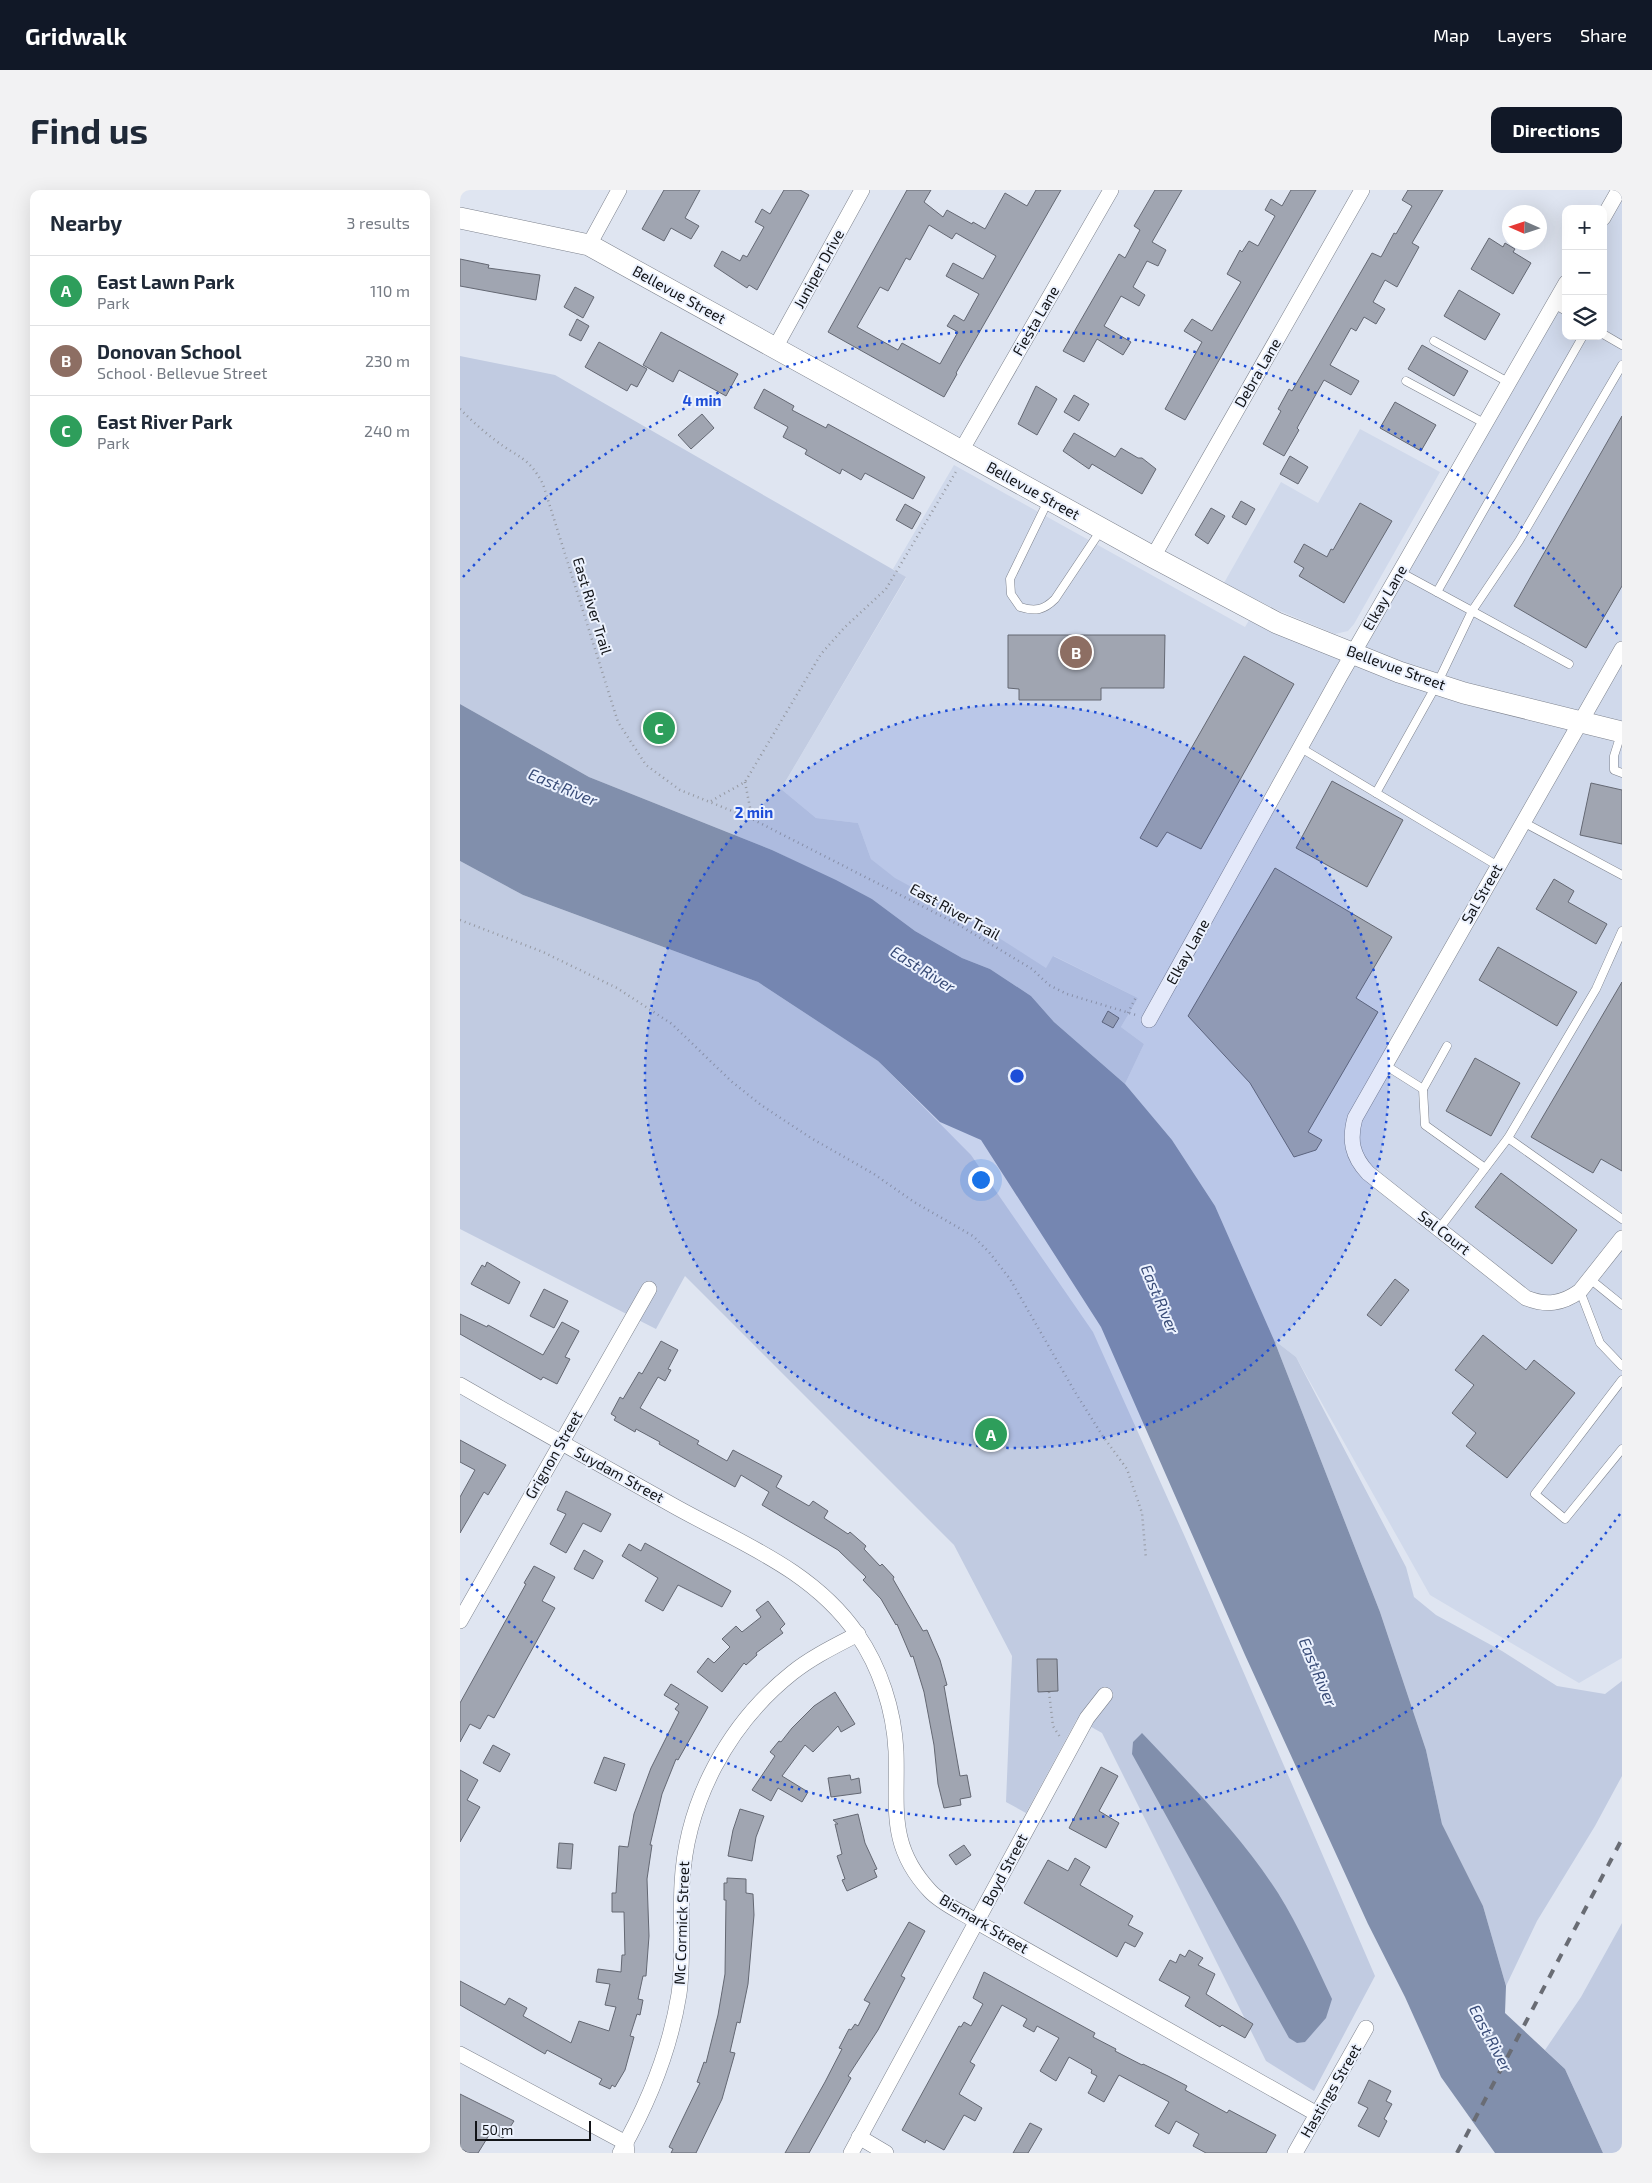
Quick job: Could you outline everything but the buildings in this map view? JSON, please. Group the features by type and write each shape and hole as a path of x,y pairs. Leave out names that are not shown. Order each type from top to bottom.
{"street":[{"path":"589,245 619,190"},
{"name":"Juniper Drive","path":"775,348 862,190"},
{"name":"Fiesta Lane","path":"961,451 1111,190"},
{"name":"Debra Lane","path":"1153,557 1362,190"},
{"path":"1607,211 1619,190"},
{"name":"Bellevue Street","path":"460,218 589,245 1153,557 1278,623 1437,684 1508,705 1622,732"},
{"name":"Elkay Lane","path":"1149,1020 1484,423 1508,382 1560,308 1563,295"},
{"name":"Sal Street","path":"1351,1142 1355,1118 1622,649"},
{"name":"Sal Court","path":"1351,1142 1354,1154 1368,1173 1526,1298 1537,1302 1553,1303 1563,1301 1580,1291"},
{"path":"1580,1291 1622,1238"},
{"name":"Grignon Street","path":"460,1621 649,1289"},
{"name":"Suydam Street","path":"460,1385 727,1535"},
{"name":"Bismark Street","path":"727,1535 787,1566 817,1588 842,1613 858,1634 875,1665 892,1721 896,1750 894,1809 897,1830 904,1854 931,1892 977,1922 1318,2114"},
{"name":"Mc Cormick Street","path":"624,2150 659,2072 671,2033 682,1961 682,1885 685,1855 692,1821 714,1766 747,1716 767,1695 793,1672 822,1653 858,1634"},
{"name":"Boyd Street","path":"851,2153 1087,1718 1105,1695"},
{"name":"Hastings Street","path":"1295,2153 1366,2028"},
{"path":"460,2054 624,2150"},
{"path":"859,2137 886,2153"}],"lane":[{"path":"1607,336 1622,345"},
{"path":"1437,592 1581,340"},
{"path":"1434,341 1508,382"},
{"path":"1376,793 1437,684 1472,611 1518,540 1622,365"},
{"path":"1406,382 1484,423"},
{"path":"1049,499 1010,580 1011,594 1020,608 1038,610 1048,606 1055,599 1102,528"},
{"path":"1400,572 1568,664"},
{"path":"1622,732 1614,756 1614,770 1622,773"},
{"path":"1301,748 1498,866"},
{"path":"1523,822 1622,875"},
{"path":"1439,1229 1508,1138 1596,989 1622,930"},
{"path":"1447,1046 1423,1089 1425,1125 1485,1168"},
{"path":"1385,1065 1423,1089"},
{"path":"1508,1138 1622,1219"},
{"path":"1590,1278 1622,1305"},
{"path":"1580,1291 1600,1343 1622,1366"},
{"path":"1622,1380 1535,1494 1565,1519 1622,1449"}],"path":[{"name":"East River Trail","path":"460,409 496,442 524,458 534,469 543,484 612,708 632,746 646,765 680,790 752,818 959,925 1032,970 1049,985 1067,994 1149,1020"},
{"path":"710,801 745,782 821,654 845,627 874,602 893,579 957,469 961,451"},
{"path":"745,782 752,818"},
{"path":"460,920 543,952 617,988 672,1024 731,1082 780,1119 874,1174 914,1202 980,1242 1010,1279 1075,1392 1127,1470 1142,1512 1146,1559"},
{"path":"1128,1013 1136,997"},
{"path":"1049,1692 1053,1726 1069,1751"}],"shaded area":[{"path":"1622,190 1622,1658 1579,1683 1430,1595 1296,1357 1274,1340 1215,1206 1172,1140 1125,1084 1144,1044 1121,1027 1138,998 1054,956 1046,969 963,915 895,879 871,859 858,823 816,818 781,789 906,578 893,569 954,465 1245,627 1254,612 1354,653 1562,290 1562,340 1607,340 1607,212"},
{"path":"460,356 555,375 906,577 781,789 816,818 858,823 871,859 895,878 963,915 1046,968 1053,956 1138,998 1121,1027 1144,1044 1125,1084 1054,1022 1031,996 990,969 962,958 915,931 872,899 772,850 589,777 460,704"},
{"path":"1360,429 1440,472 1354,624 1348,631 1335,634 1273,608 1224,583 1281,482 1318,503"},
{"path":"460,861 523,895 758,982 878,1061 971,1155 1093,1332 1185,1537 1375,1976 1314,2091 1266,2061 1102,1733 1077,1719 1026,1813 1006,1802 1012,1656 954,1545 685,1276 656,1329 460,1229"},
{"path":"1274,1340 1296,1357 1406,1567 1414,1597 1436,1615 1502,1651 1557,1686 1605,1694 1622,1681 1622,1776 1595,1826 1537,1921 1506,1986 1483,1906 1442,1824 1426,1750 1380,1612"},
{"path":"1622,1923 1622,2153 1603,2153 1565,2069 1545,2050 1581,1997"}],"water":[{"name":"East River","path":"460,704 589,777 772,850 836,880 872,899 915,931 962,958 990,969 1031,996 1054,1022 1125,1084 1172,1140 1215,1206 1274,1340 1380,1612 1426,1750 1442,1824 1483,1906 1506,1986 1505,2013 1565,2069 1603,2153 1495,2153 1441,2077 1405,1997 1368,1924 1245,1655 1101,1327 981,1140 940,1122 878,1061 758,982 523,895 460,861"},
{"path":"1142,1733 1231,1830 1263,1871 1293,1919 1332,1999 1326,2018 1305,2042 1297,2043 1289,2038 1132,1754 1133,1742"}],"railway":[{"path":"1457,2153 1622,1839"}],"place":[{"name":"Donovan School","path":"1076,652"},
{"name":"East River Park","path":"659,728"},
{"name":"East Lawn Park","path":"991,1434"}]}
